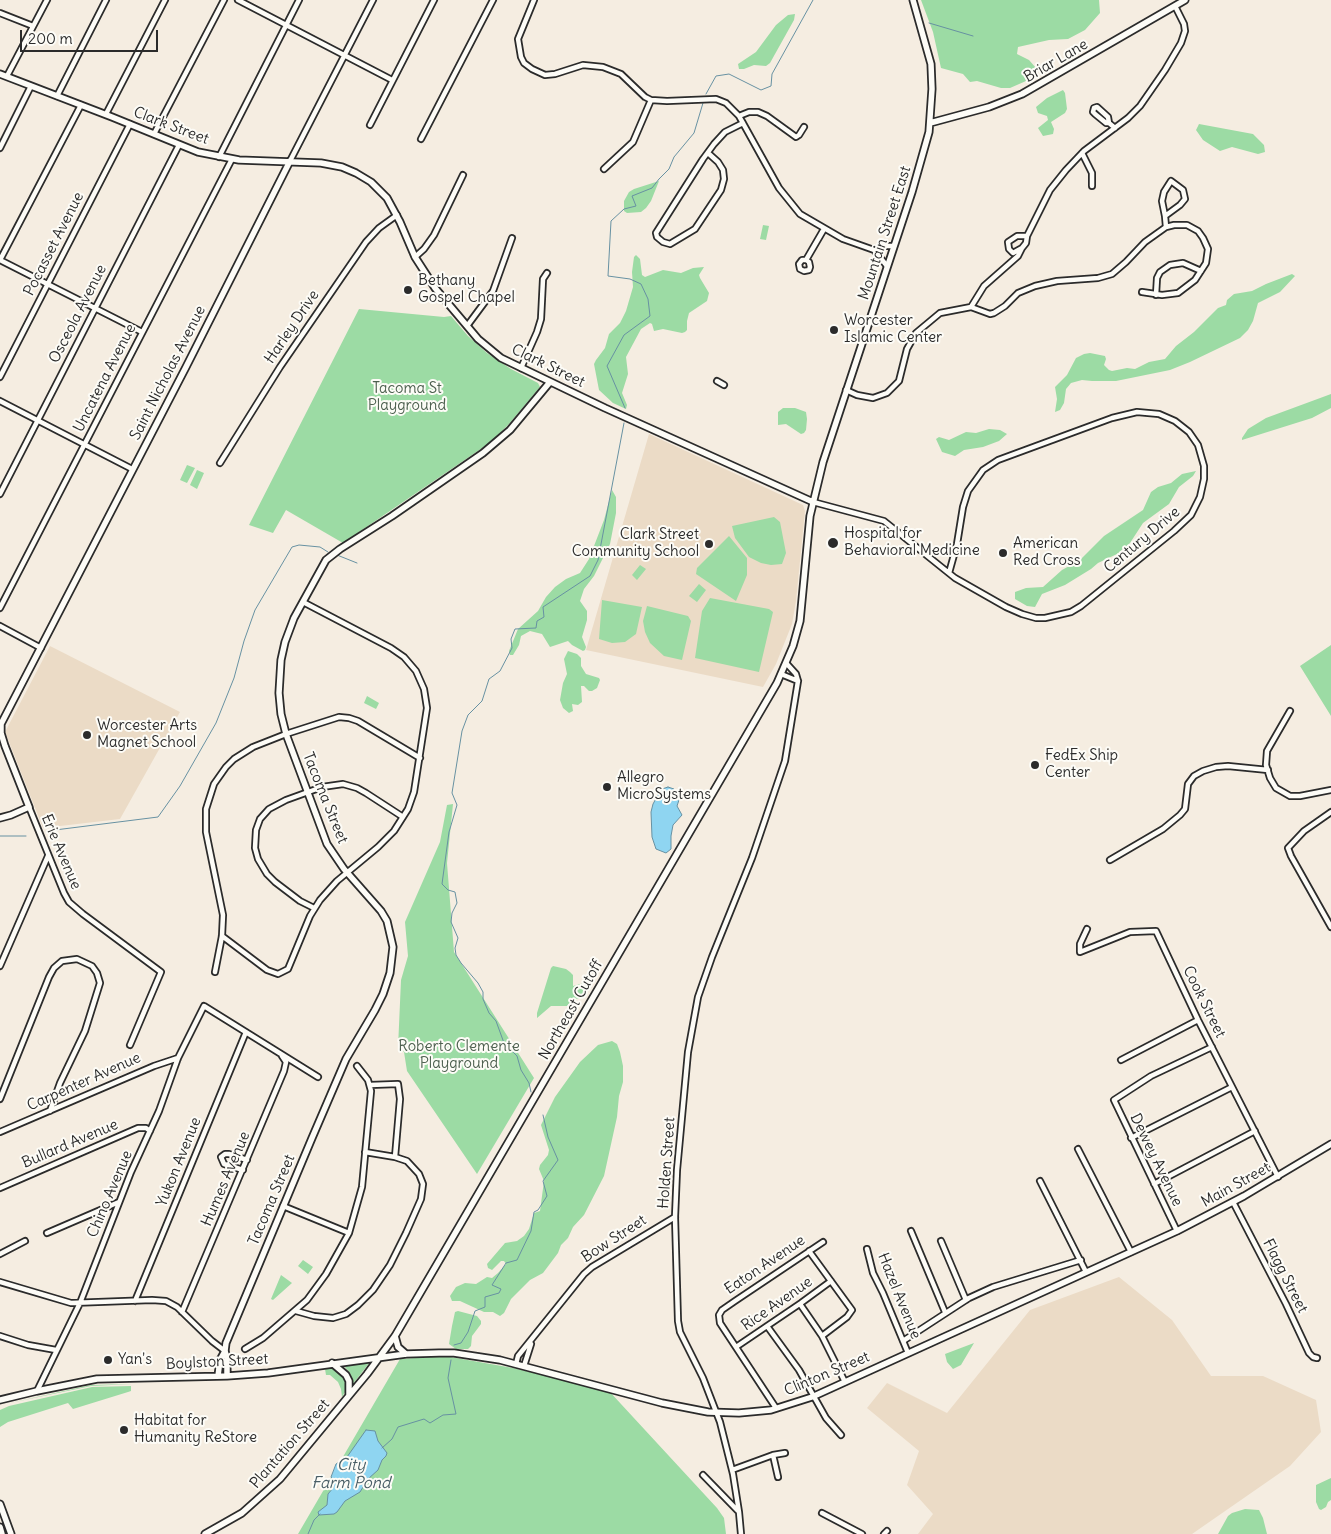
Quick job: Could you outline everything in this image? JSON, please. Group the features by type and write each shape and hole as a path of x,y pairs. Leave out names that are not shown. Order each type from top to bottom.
{"main road":[{"name":"Mountain Street East","path":"781,674 793,646 802,607 806,548 813,502 823,462 924,152 930,123 931,64 913,0"},
{"name":"Briar Lane","path":"930,123 974,112 1022,94 1185,0"},
{"name":"Clark Street","path":"0,74 106,114 198,152 232,159 332,164 356,173 371,182 382,193 397,215 415,257 435,288 488,348 511,364 813,502"},
{"name":"Saint Nicholas Avenue","path":"10,759 0,728 290,161"},
{"name":"Tacoma Street","path":"218,1376 220,1360 226,1343 346,1059 377,1007 390,973 393,947 388,921 327,844 286,734 281,714 279,693 281,660 291,624 322,566 330,556 483,453 510,430 550,382"},
{"name":"Northeast Cutoff","path":"380,1356 395,1336 781,674"},
{"name":"Erie Avenue","path":"10,759 29,807"},
{"path":"0,818 29,807"},
{"name":"Main Street","path":"1150,1243 1233,1202 1331,1144"},
{"name":"Clinton Street","path":"406,1354 454,1353 500,1360 708,1412 738,1413 776,1408 814,1396 1150,1243"},
{"path":"395,1336 398,1347 406,1354"},
{"name":"Tacoma Street","path":"225,1350 227,1376"},
{"name":"Boylston Street","path":"0,1400 97,1379 227,1376 268,1373 380,1356 406,1354"},
{"name":"Plantation Street","path":"205,1534 242,1513 268,1491 299,1458 380,1356"},
{"path":"332,1364 346,1374 349,1381 349,1395"},
{"path":"0,1504 1,1513 11,1534"},
{"path":"0,1527 2,1534"}],"street":[{"path":"7,76 47,0"},
{"path":"57,96 106,0"},
{"path":"106,114 165,0"},
{"path":"154,134 224,0"},
{"path":"238,0 392,80"},
{"path":"219,157 299,0"},
{"name":"Saint Nicholas Avenue","path":"290,161 373,0"},
{"path":"370,125 434,0"},
{"path":"421,139 493,0"},
{"path":"534,0 518,39 518,49 524,63 545,75 555,74 583,65 603,67 621,74 645,97 651,100 716,99 726,103 739,116 761,157 792,206 800,214 843,240 874,250 887,266"},
{"path":"971,307 984,286 1016,259 1026,243 1027,236 1050,190 1066,170 1082,153 1128,118 1140,106 1165,70 1181,43 1185,27 1174,6"},
{"path":"0,13 33,26"},
{"path":"0,148 31,86"},
{"path":"604,169 633,142 651,100"},
{"path":"82,105 0,260 142,332"},
{"path":"739,116 749,112 758,112 796,137 804,127"},
{"path":"1110,122 1115,128"},
{"path":"708,153 723,170 724,179 721,190 695,229 670,244 663,242 657,237 656,233 708,153 725,132 743,123"},
{"name":"Pocasset Avenue","path":"0,377 130,124"},
{"name":"Osceola Avenue","path":"0,494 178,145"},
{"path":"1082,153 1092,173 1092,186"},
{"name":"Uncatena Avenue","path":"0,608 232,159"},
{"path":"415,257 424,249 434,235 463,175"},
{"path":"1165,216 1185,199 1183,190 1172,181 1164,192 1162,201 1166,227"},
{"name":"Harley Drive","path":"220,463 280,367 361,248 379,228 397,215"},
{"path":"846,390 857,395 873,398 887,393 900,381 907,349 916,333 940,313 971,307 990,314 994,313 1018,293 1035,286 1053,282 1098,278 1112,274 1145,242 1166,227 1174,224 1187,225 1198,231 1208,249 1206,263 1201,272 1186,288 1178,293 1156,295 1142,292"},
{"path":"806,260 824,229"},
{"path":"1022,248 1013,253 1007,244 1015,237 1027,236"},
{"path":"467,326 493,291 512,238"},
{"path":"874,250 884,246 894,246"},
{"path":"1156,295 1157,278 1160,272 1170,265 1183,263 1201,272"},
{"path":"521,368 539,325 543,279 547,273"},
{"path":"717,381 724,385"},
{"path":"0,401 132,470"},
{"name":"Century Drive","path":"813,502 884,521 949,573 989,598 1022,614 1036,618 1045,618 1071,612 1081,606 1191,515 1200,497 1204,479 1204,466 1198,445 1189,432 1175,421 1159,414 1137,412 1120,416 998,460 984,470 968,491 949,573"},
{"path":"222,936 267,970 281,973 288,969 314,908 328,890 387,838 403,817 414,792 427,701 422,684 411,664 391,648 302,602"},
{"path":"0,626 41,648"},
{"path":"786,663 796,674 798,681"},
{"path":"781,674 798,681"},
{"name":"Holden Street","path":"741,1534 732,1470 716,1412 703,1378 680,1332 676,1294 677,1170 686,1070 698,997 774,797 784,761 798,681"},
{"path":"1290,711 1267,751 1266,761 1270,778 1276,788 1290,796 1331,790"},
{"path":"215,972 222,936 221,906 206,832 207,802 214,784 226,766 253,747 334,718 349,718 358,721 420,758"},
{"path":"1110,860 1163,829 1180,815 1185,808 1188,784 1194,776 1216,767 1228,766 1268,770"},
{"path":"314,908 300,901 275,882 260,863 255,848 256,830 258,822 269,810 286,800 328,785 349,785 366,793 403,817"},
{"name":"Erie Avenue","path":"29,807 64,893 71,904 161,972 130,1045"},
{"path":"1331,812 1304,831 1288,848 1331,928"},
{"path":"0,966 48,856"},
{"name":"Cook Street","path":"1087,929 1080,944 1080,952 1130,932 1156,931 1198,1020 1278,1176"},
{"path":"0,1099 54,968 62,961 77,959 92,966 99,980 85,1031 60,1082 50,1111"},
{"name":"Chino Avenue","path":"37,1391 80,1303 178,1058 204,1006 246,1032"},
{"path":"1121,1060 1198,1020"},
{"path":"246,1032 318,1077"},
{"name":"Yukon Avenue","path":"135,1301 246,1032"},
{"name":"Dewey Avenue","path":"1176,1231 1114,1100 1151,1076 1212,1047"},
{"name":"Humes Avenue","path":"182,1312 286,1065 282,1055"},
{"name":"Carpenter Avenue","path":"0,1132 154,1066 178,1058"},
{"path":"245,1349 263,1338 296,1311 318,1286 349,1233 362,1187 370,1085 364,1073 357,1066"},
{"path":"370,1085 398,1084 400,1099 395,1157"},
{"path":"1131,1138 1232,1087"},
{"name":"Bullard Avenue","path":"0,1188 138,1128 146,1128 150,1131"},
{"path":"1154,1184 1255,1131"},
{"path":"1078,1149 1131,1252"},
{"path":"296,1311 334,1318 346,1314 365,1299 390,1266 421,1199 422,1180 414,1167 407,1161 365,1152"},
{"path":"243,1170 224,1164 221,1158 225,1154 229,1154 247,1160"},
{"path":"1040,1180 1086,1272"},
{"path":"48,1233 120,1202"},
{"name":"Flagg Street","path":"1233,1202 1309,1353 1313,1357 1318,1358"},
{"path":"283,1206 349,1233"},
{"name":"Bow Street","path":"516,1364 518,1356 584,1274 592,1267 676,1216"},
{"path":"911,1230 945,1312"},
{"path":"0,1254 25,1241"},
{"path":"941,1241 966,1300"},
{"name":"Eaton Avenue","path":"736,1347 719,1320 722,1310 823,1242"},
{"name":"Hazel Avenue","path":"867,1249 873,1273 908,1353"},
{"path":"809,1251 852,1310 847,1317 822,1336"},
{"path":"903,1341 966,1300 993,1288 1081,1260"},
{"name":"Rice Avenue","path":"736,1347 831,1281"},
{"path":"0,1282 61,1301 80,1303 166,1301 174,1305 225,1350"},
{"path":"800,1304 822,1336 845,1382"},
{"path":"767,1326 788,1354 826,1418 841,1435"},
{"path":"0,1336 28,1345 56,1350"},
{"name":"Bow Street","path":"524,1366 535,1336"},
{"path":"736,1347 776,1408"},
{"path":"732,1470 773,1455 785,1453"},
{"path":"773,1455 778,1477"},
{"path":"703,1475 739,1512"},
{"path":"822,1513 862,1534"}],"shaded area":[{"name":"Clark Street Community School","path":"649,434 803,505 805,511 792,624 776,664 763,687 586,650"},
{"name":"Worcester Arts Magnet School","path":"50,646 180,712 120,819 43,828 5,732"},
{"path":"1119,1277 1172,1320 1211,1376 1263,1376 1316,1400 1321,1432 1290,1466 1192,1534 918,1534 933,1514 907,1485 919,1451 867,1408 887,1383 947,1413 1030,1310"}],"green space":[{"path":"921,0 1099,0 1100,13 1085,30 1068,39 1049,40 1018,47 1017,54 1029,60 1036,68 1034,73 1026,81 1010,88 1001,88 977,81 970,82 963,74 941,68 933,32"},
{"path":"795,14 794,20 770,63 766,66 754,65 739,69 738,64 756,52 776,25 788,15"},
{"path":"1063,90 1067,109 1065,113 1051,122 1054,129 1053,134 1043,136 1038,128 1048,120 1047,116 1038,113 1036,107 1047,98"},
{"path":"1199,124 1253,134 1264,145 1265,152 1258,154 1232,147 1220,151 1203,140 1196,130"},
{"path":"659,181 646,208 641,212 627,213 624,211 624,201 629,192"},
{"path":"763,225 769,226 766,240 760,239"},
{"path":"636,255 640,259 642,275 645,277 663,270 681,273 693,268 704,267 699,275 709,293 707,301 689,313 687,330 685,332 663,329 654,331 650,323 641,329 626,357 628,374 622,393 627,405 626,409 613,403 599,390 594,364 605,348 609,334 620,323 626,311 633,287 632,272"},
{"path":"1292,274 1295,276 1280,292 1258,303 1253,321 1240,338 1170,370 1116,381 1082,380 1071,383 1066,389 1064,403 1060,410 1055,412 1057,399 1055,387 1067,375 1076,358 1090,353 1105,356 1104,365 1112,371 1127,368 1135,369 1149,362 1165,359 1176,346 1194,332 1218,308 1226,305 1227,300 1234,294 1252,291"},
{"name":"Tacoma St Playground","path":"359,309 444,317 451,316 468,336 487,353 511,369 538,383 540,387 491,442 343,543 286,510 273,533 249,525"},
{"path":"1331,394 1331,408 1312,418 1242,440 1248,429 1266,418"},
{"path":"783,408 795,408 806,412 806,430 804,433 801,434 786,424 778,425 778,412"},
{"path":"989,429 1000,430 1007,434 999,441 983,447 964,450 955,456 942,452 936,439 939,437 949,440 966,432 976,433"},
{"path":"187,465 195,468 187,483 180,480"},
{"path":"197,470 204,473 197,489 190,485"},
{"path":"1196,471 1193,476 1179,487 1169,504 1143,523 1130,543 1117,554 1098,563 1065,585 1042,594 1035,607 1027,606 1015,599 1015,592 1026,588 1043,587 1062,570 1080,560 1104,536 1143,510 1151,492 1158,487 1171,483 1182,474"},
{"path":"612,490 616,497 616,513 610,544 594,576 584,589 580,601 587,611 587,620 582,637 586,647 585,650 583,651 568,641 550,647 542,634 530,631 521,636 519,645 513,655 510,655 509,651 518,629 538,611 546,597 555,587 566,579 580,573 589,559 604,520"},
{"path":"774,517 780,522 786,553 782,564 771,565 761,563 749,557 735,538 732,526"},
{"path":"729,536 747,558 747,575 736,601 696,574 697,568"},
{"path":"640,565 646,569 637,580 632,575"},
{"path":"699,584 706,590 697,602 689,596"},
{"path":"710,598 769,609 773,612 759,672 695,658 702,611"},
{"path":"602,600 642,607 636,634 625,642 612,643 599,639"},
{"path":"647,606 688,616 691,621 682,660 664,656 650,643 643,621"},
{"path":"1331,645 1331,716 1300,666"},
{"path":"568,651 577,654 581,658 581,666 586,674 600,680 597,688 592,691 581,686 582,702 578,705 572,704 573,711 569,713 563,708 560,700 563,683 567,674 564,659"},
{"path":"367,696 379,703 376,709 364,703"},
{"name":"Roberto Clemente Playground","path":"453,804 447,863 454,952 534,1078 477,1174 407,1071 404,1052 398,1048 401,980 408,956 405,922 440,842 447,805"},
{"path":"553,966 566,969 573,975 573,986 584,983 586,992 583,998 574,999 567,1006 551,1006 537,1018 537,1013"},
{"path":"612,1041 617,1044 620,1052 623,1066 623,1082 604,1176 584,1215 573,1227 568,1238 561,1245 558,1253 543,1273 530,1280 511,1299 504,1313 500,1316 493,1312 484,1312 460,1301 452,1301 450,1296 456,1287 465,1283 476,1284 487,1277 492,1278 498,1273 506,1264 504,1261 501,1261 492,1270 488,1268 487,1264 505,1243 517,1241 529,1229 534,1213 540,1211 544,1181 539,1169 549,1150 541,1125 555,1097 580,1062 598,1045"},
{"path":"303,1260 313,1267 308,1274 298,1266"},
{"path":"281,1275 292,1283 273,1300 271,1299"},
{"path":"458,1311 477,1316 481,1321 481,1324 472,1336 471,1346 468,1349 456,1349 449,1344 455,1312"},
{"path":"974,1343 961,1365 953,1369 947,1362 945,1354"},
{"path":"445,1356 513,1368 609,1391 717,1508 724,1518 726,1534 298,1534 400,1359"},
{"path":"370,1362 353,1384 350,1373 344,1366"},
{"path":"325,1369 336,1369 346,1379 347,1389 342,1397 338,1382 330,1375 326,1375"},
{"path":"132,1384 91,1386 10,1403 91,1385"},
{"path":"131,1386 131,1391 128,1392 73,1409 68,1403 8,1422 0,1427 0,1410 9,1406 92,1387"},
{"path":"1331,1478 1331,1500 1321,1510 1316,1502 1316,1485"},
{"path":"1245,1509 1259,1510 1267,1534 1218,1534 1228,1516"}],"water":[{"path":"668,787 674,789 677,794 679,800 677,806 682,815 673,825 671,849 666,853 656,849 652,837 651,812 659,793 662,789"},
{"name":"City Farm Pond","path":"366,1430 375,1431 378,1441 387,1453 386,1456 378,1470 368,1479 360,1492 345,1501 334,1514 319,1515 318,1512 327,1505 328,1494 333,1488 334,1481 331,1477 336,1464 347,1457"}],"waterway":[{"path":"706,94 716,76 729,74 761,90 771,86 772,74 813,0"},
{"path":"929,23 973,36"},
{"path":"625,408 607,366 624,335 650,316 648,299 641,284 630,279 608,276 611,221 624,209 636,206 632,196 652,188 669,169 674,157 694,133 703,103"},
{"path":"531,1092 517,1056 504,1043 496,1021 489,1013 483,999 483,992 456,955 455,948 458,938 451,922 452,913 457,903 455,892 448,890 442,884 449,832 457,805 452,793 462,731 468,715 482,701 489,679 500,671 512,648 511,639 515,629 536,628 537,621 544,617 543,607 590,576 598,560 624,423"},
{"path":"55,830 158,817 180,786 216,723 234,678 255,610 292,547 299,545 320,547 328,552"},
{"path":"337,555 357,563"},
{"path":"0,836 26,836"},
{"path":"454,1345 461,1343 468,1332 475,1311 485,1307 485,1297 499,1293 501,1289 492,1285 506,1263 517,1260 531,1231 534,1212 538,1210 547,1196 543,1181 558,1160 548,1137 543,1115"},
{"path":"382,1448 392,1439 398,1427 424,1419 430,1423 443,1415 456,1414 448,1378 451,1360"},
{"path":"308,1534 314,1520 320,1514"}],"place":[{"name":"Bethany Gospel Chapel","path":"408,290"},
{"name":"Worcester Islamic Center","path":"834,330"},
{"name":"Hospital for Behavioral Medicine","path":"833,543"},
{"name":"Clark Street Community School","path":"709,544"},
{"name":"American Red Cross","path":"1003,553"},
{"name":"Worcester Arts Magnet School","path":"87,735"},
{"name":"FedEx Ship Center","path":"1035,765"},
{"name":"Allegro MicroSystems","path":"607,787"},
{"name":"Yan's","path":"108,1360"},
{"name":"Habitat for Humanity ReStore","path":"124,1430"}]}
